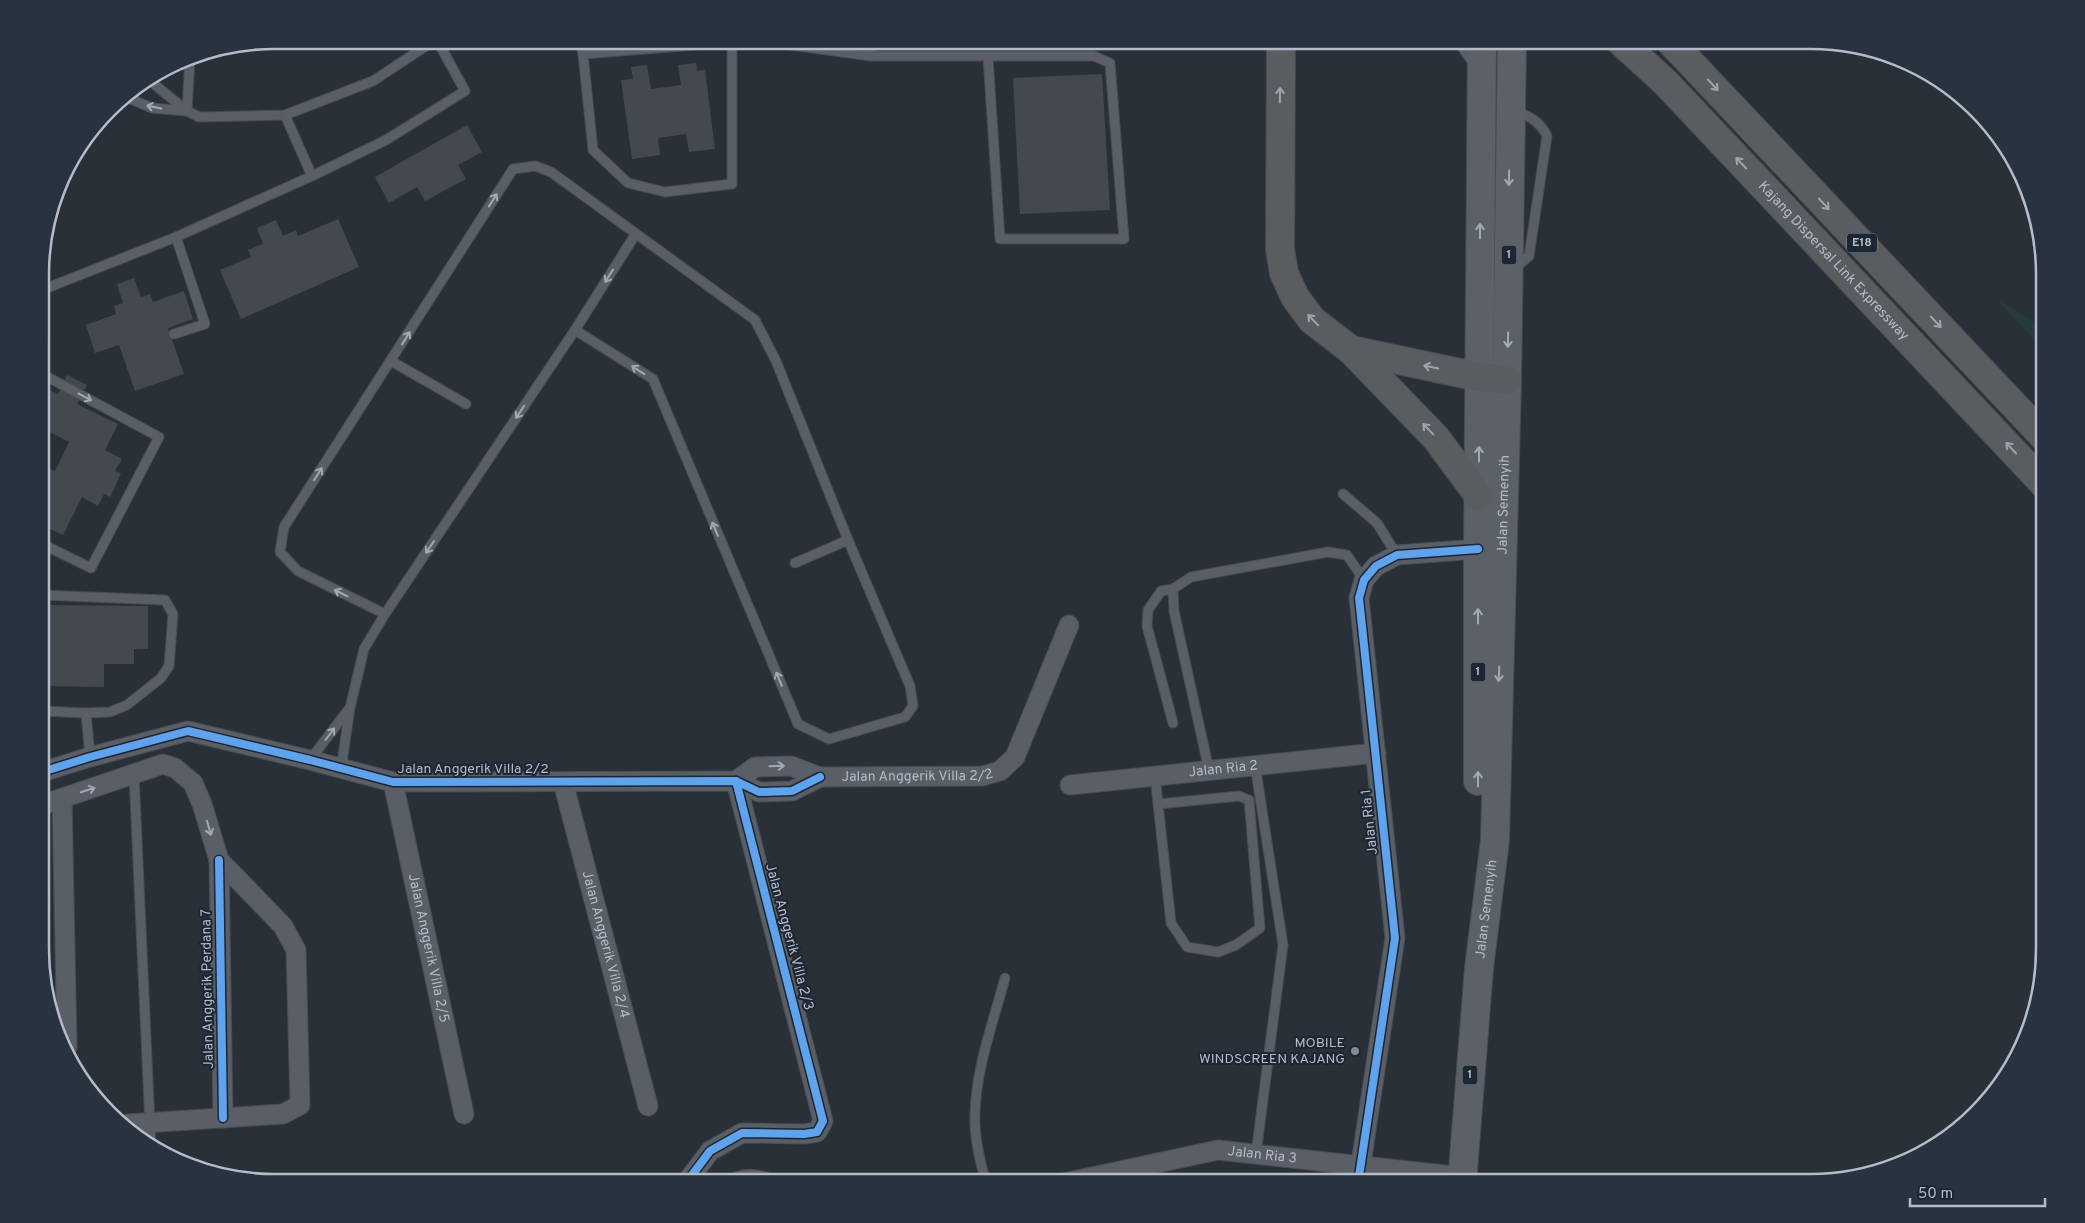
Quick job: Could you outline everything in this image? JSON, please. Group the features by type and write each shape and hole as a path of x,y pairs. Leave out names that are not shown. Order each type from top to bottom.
{"highway":[{"path":"1281,49 1280,249 1284,273 1295,297 1312,320 1351,350 1436,438 1479,496"},
{"name":"Kajang Dispersal Link Expressway","path":"1629,49 1664,82 2036,476"},
{"name":"E18","path":"1678,49 2036,429"},
{"path":"1351,350 1479,377 1507,380"}],"main road":[{"name":"Jalan Semenyih","path":"1462,1174 1479,968 1495,840 1507,380 1512,49"},
{"name":"Jalan Semenyih","path":"1475,50 1479,377 1479,968"}],"street":[{"path":"1364,580 1376,566 1397,555 1478,549"},
{"name":"Jalan Ria 1","path":"1360,1174 1395,938 1359,598 1364,580"},
{"name":"Jalan Anggerik Villa 2/2","path":"736,782 755,767 791,766 820,778 983,776 1000,771 1015,757 1069,624"},
{"name":"Jalan Anggerik Villa 2/2","path":"49,770 90,757 188,732 310,760 393,782 736,782 759,792 792,791 820,778"},
{"name":"Jalan Ria 2","path":"1070,785 1376,753"},
{"path":"49,803 163,764 175,768 193,783 202,804 219,860 283,926 296,950 300,1105 283,1114 132,1124"},
{"name":"Jalan Anggerik Villa 2/5","path":"393,782 464,1114"},
{"name":"Jalan Anggerik Villa 2/4","path":"563,782 648,1106"},
{"name":"Jalan Anggerik Villa 2/3","path":"693,1174 710,1151 742,1134 804,1134 816,1132 823,1121 736,782"},
{"path":"62,798 67,1037"},
{"name":"Jalan Anggerik Perdana 7","path":"219,860 223,1118"},
{"name":"Jalan Ria 3","path":"1140,1174 1218,1150 1256,1154 1360,1174"}],"lane":[{"path":"154,84 187,111 199,117 285,115 373,81 422,49"},
{"path":"49,287 176,237 312,176 386,140 465,91 441,49"},
{"path":"582,49 593,150 628,183 665,192 732,184 732,49"},
{"path":"583,54 645,49"},
{"path":"820,49 871,56 1094,56 1110,63 1124,239 1000,239 988,57"},
{"path":"871,49 871,56"},
{"path":"187,111 190,65"},
{"path":"132,100 152,108 187,111"},
{"path":"1508,266 1521,263 1529,256 1547,136 1542,126 1532,118 1511,110"},
{"path":"285,115 312,176"},
{"path":"385,614 298,571 280,552 284,527 513,168 535,166 551,172 635,235 755,320 776,361 848,540 910,686 913,706 905,717 829,739 798,724 652,379 575,330"},
{"path":"341,769 350,708 364,649 385,614 575,330 635,235"},
{"path":"174,334 205,324 176,237"},
{"path":"391,361 466,404"},
{"path":"49,378 160,437 91,568 49,547"},
{"path":"1343,494 1377,523 1397,555"},
{"path":"795,563 848,540"},
{"path":"1173,723 1147,626 1148,610 1161,591 1173,589 1191,578 1328,552 1347,555 1364,580"},
{"path":"1173,589 1174,611 1209,770"},
{"path":"49,595 166,600 172,614 169,666 161,678 127,705 110,712 49,711"},
{"path":"310,760 350,708"},
{"path":"86,712 90,757"},
{"path":"1255,765 1283,944 1256,1154"},
{"path":"134,774 151,1137"},
{"path":"1155,776 1158,804 1171,923 1187,947 1218,952 1236,945 1260,928 1249,800 1239,796 1158,804"},
{"path":"983,1174 979,1158 975,1115 981,1064 1005,978"}],"green space":[{"path":"1996,298 2036,323 2036,342"}],"building":[{"path":"696,63 697,71 705,70 715,149 689,152 686,134 658,138 660,155 632,159 621,80 633,79 631,67 647,65 651,89 681,85 678,65"},
{"path":"1102,74 1110,210 1020,214 1013,78"},
{"path":"467,125 482,152 458,165 466,179 425,201 417,187 389,203 375,177"},
{"path":"338,219 359,267 241,319 220,270 251,257 248,250 263,244 257,228 276,220 283,236 296,230 298,236"},
{"path":"134,278 141,297 150,294 153,302 184,291 193,319 168,328 184,374 135,391 119,345 95,353 86,325 116,314 114,306 123,303 117,284"},
{"path":"67,375 87,385 77,404 118,424 105,450 122,459 115,471 121,474 110,497 104,494 98,506 82,497 63,535 49,528 49,468 55,471 69,442 49,432 49,390 58,394"},
{"path":"49,605 148,606 148,649 134,649 134,664 104,664 104,687 49,686"}],"cycle path":[{"path":"1359,1174 1395,938 1359,598 1364,580 1376,566 1397,555 1478,549"},
{"path":"49,770 188,731 393,782 736,781 759,792 792,791 820,777"},
{"path":"693,1174 710,1151 742,1133 804,1134 817,1132 823,1121 736,781"},
{"path":"219,860 223,1118"}],"place":[{"name":"MOBILE WINDSCREEN KAJANG","path":"1355,1051"}]}
